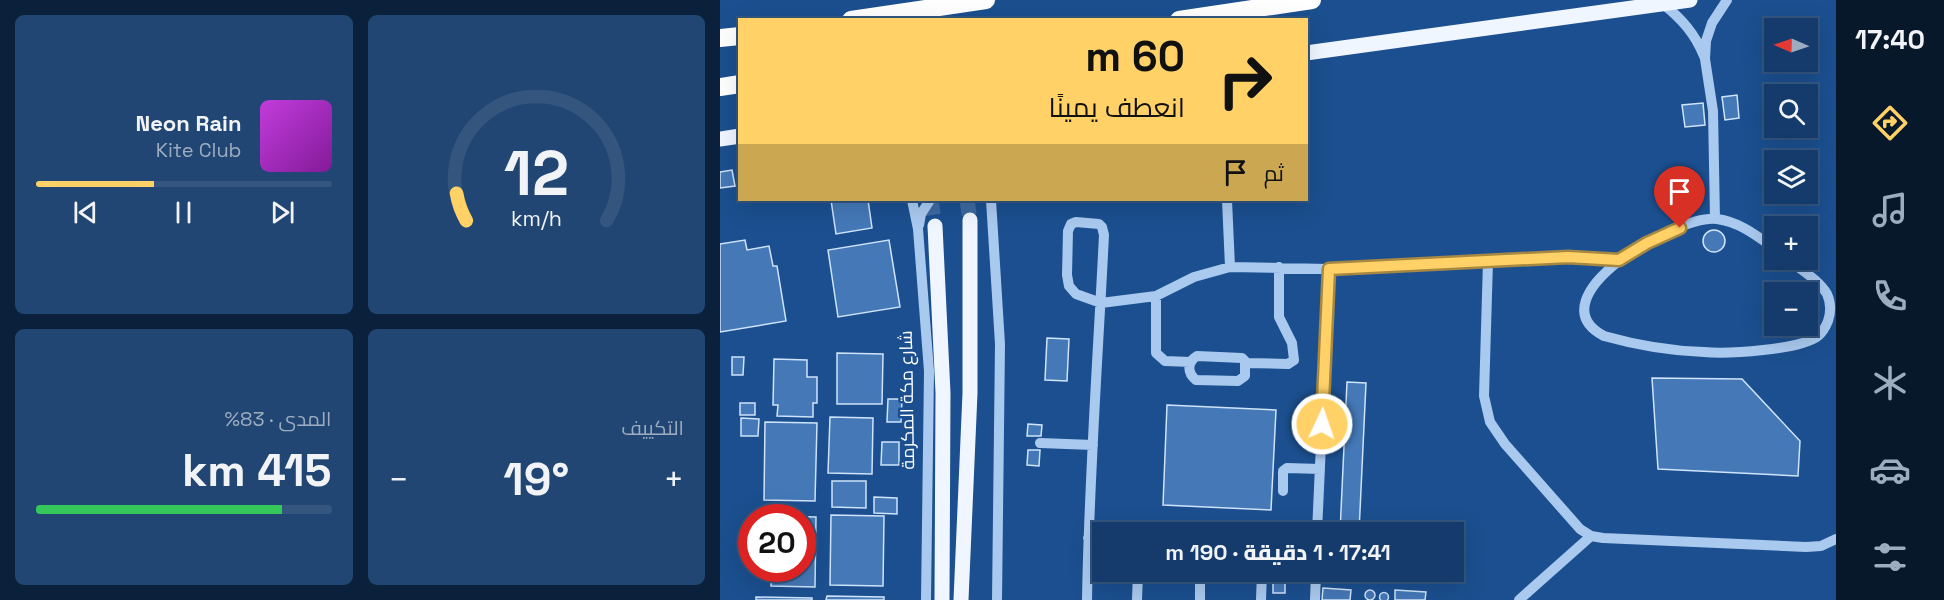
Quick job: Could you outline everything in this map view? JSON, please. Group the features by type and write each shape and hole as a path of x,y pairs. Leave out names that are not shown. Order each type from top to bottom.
{"highway":[{"path":"864,18 986,0"},
{"path":"1192,18 1312,0"},
{"path":"720,38 738,36"},
{"path":"720,87 738,84"}],"main road":[{"path":"1308,53 1690,0"},
{"path":"720,139 738,136"},
{"path":"961,600 970,393 970,220"},
{"name":"شارع مكة المكرمة","path":"935,226 943,393 942,600"}],"street":[{"path":"1705,59 1706,41 1712,23 1727,0"},
{"path":"1663,4 1689,28 1699,43 1705,59 1713,111 1715,219"},
{"name":"شارع مكة المكرمة","path":"912,201 918,229 929,371 926,600"},
{"path":"918,229 921,214 929,201"},
{"path":"1227,201 1230,267"},
{"path":"991,204 1000,344 997,600"},
{"path":"1764,241 1734,223 1715,219 1697,221 1671,231 1619,260 1599,280 1587,296 1586,317 1593,328 1604,336 1706,352 1781,347 1806,342 1818,336 1833,314 1826,293 1801,270"},
{"path":"1087,600 1088,538 1101,303 1104,231 1099,224 1073,223 1068,227 1067,281 1076,294 1101,303 1156,296 1206,272 1230,267 1329,269 1585,256 1619,260"},
{"path":"1488,261 1484,396 1490,422 1500,439 1576,525 1591,536 1603,538 1806,547 1821,546 1836,538"},
{"path":"1246,363 1291,363 1294,360 1292,343 1279,317 1279,267"},
{"path":"1317,522 1329,269"},
{"path":"1156,296 1156,353 1165,361 1191,362"},
{"path":"1197,356 1242,358 1246,363 1245,376 1241,380 1196,380 1189,370 1191,362 1197,356"},
{"path":"1040,443 1093,445"},
{"path":"1282,491 1283,474 1287,468 1320,469"},
{"path":"1519,600 1591,536"},
{"path":"1088,538 1092,538"},
{"path":"1137,600 1138,582"},
{"path":"1200,582 1200,600"},
{"path":"1261,600 1262,582"},
{"path":"1315,600 1316,582"}],"building":[{"path":"1737,95 1739,118 1725,120 1722,97"},
{"path":"1703,103 1705,125 1685,127 1682,105"},
{"path":"732,170 735,186 720,188 720,172"},
{"path":"831,201 868,201 872,228 836,234"},
{"path":"1714,230 1722,233 1725,241 1722,249 1714,252 1706,249 1703,241 1706,233"},
{"path":"745,240 747,250 769,246 773,266 777,266 786,321 720,332 720,244"},
{"path":"889,240 900,307 838,317 828,250"},
{"path":"1047,338 1069,339 1067,381 1045,380"},
{"path":"837,353 883,354 882,404 837,404"},
{"path":"732,357 744,357 743,375 732,375"},
{"path":"774,359 807,360 807,377 817,377 817,403 813,403 813,417 777,416 778,405 773,405"},
{"path":"1652,378 1742,379 1800,441 1798,476 1658,469"},
{"path":"1347,382 1366,383 1359,522 1340,522"},
{"path":"888,399 902,399 901,422 887,422"},
{"path":"740,403 755,403 755,415 740,415"},
{"path":"1167,405 1276,410 1271,510 1163,505"},
{"path":"830,417 873,418 872,474 828,473"},
{"path":"741,418 759,419 758,436 741,436"},
{"path":"765,422 817,423 815,501 764,500"},
{"path":"1028,424 1042,425 1041,436 1027,436"},
{"path":"882,442 899,442 899,465 881,465"},
{"path":"1028,450 1040,450 1039,466 1027,465"},
{"path":"832,481 866,481 866,508 832,507"},
{"path":"874,497 897,498 897,514 874,513"},
{"path":"831,515 884,516 883,586 830,585"},
{"path":"771,582 815,582 815,587 771,586"},
{"path":"1273,582 1285,582 1285,593 1273,593"},
{"path":"1323,588 1351,590 1350,600 1322,600"},
{"path":"1370,590 1375,595 1370,600 1365,595"},
{"path":"1395,590 1426,592 1425,600 1395,600"},
{"path":"1384,593 1388,597 1384,601 1380,597"},
{"path":"827,596 884,597 884,600 826,600"},
{"path":"756,597 812,598 812,600 756,600"}],"tunnel":[{"path":"931,201 935,226"},
{"path":"967,201 970,220"}],"route":[{"path":"1322,424 1329,269 1585,256 1619,260 1647,243 1680,228"}]}
